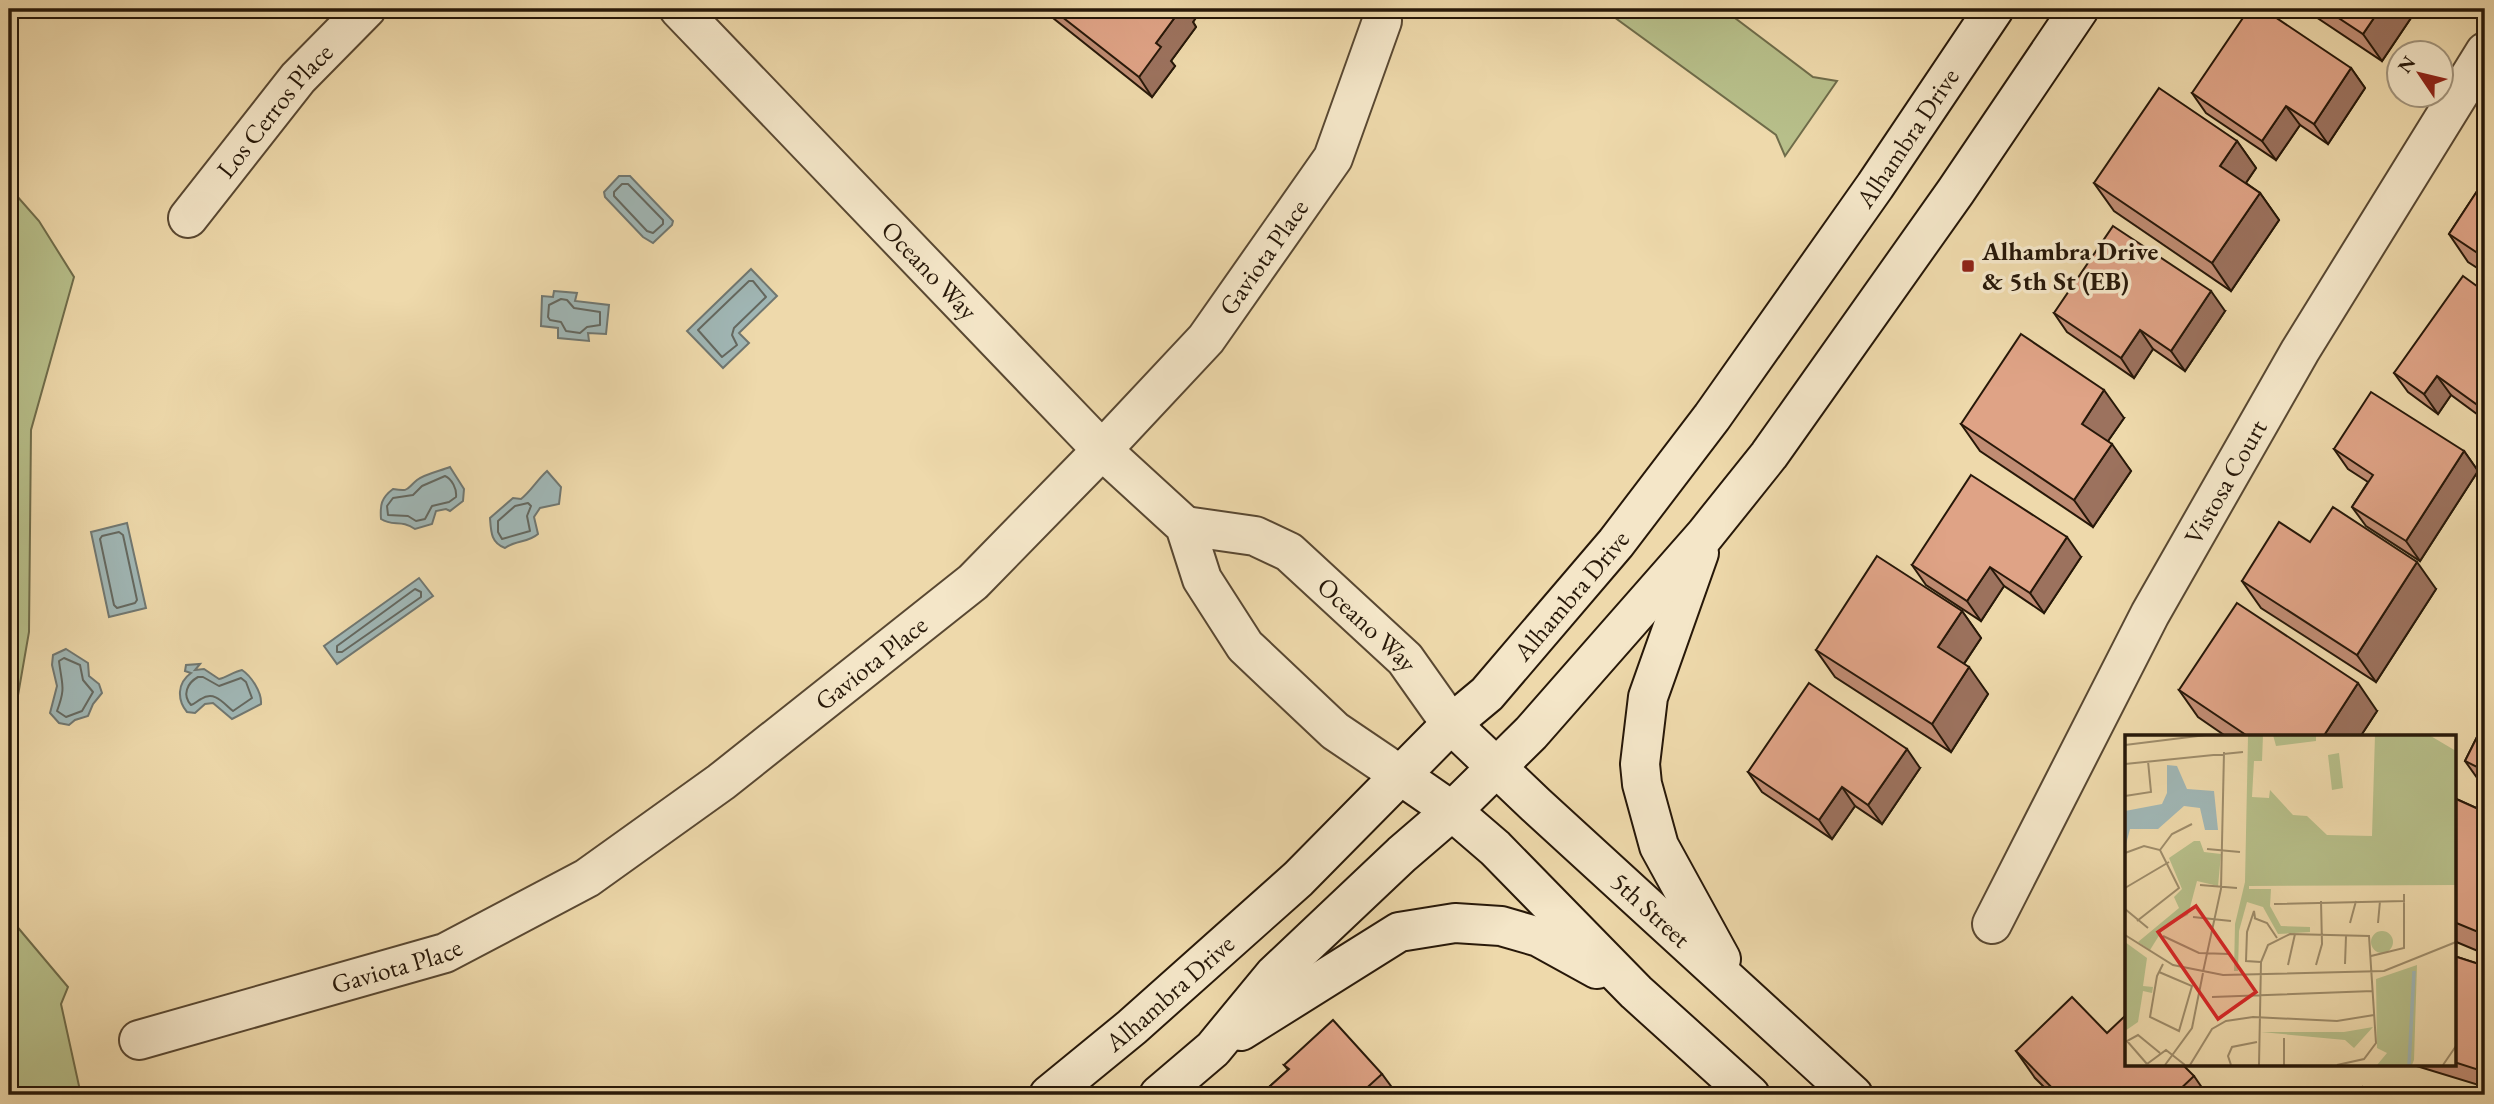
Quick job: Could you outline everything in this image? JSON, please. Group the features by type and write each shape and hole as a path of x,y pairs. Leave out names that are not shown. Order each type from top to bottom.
{"main road":[{"name":"Los Cerros Place","path":"188,218 298,78 366,9"},
{"name":"Oceano Way","path":"679,9 1102,450 1185,526 1202,579 1245,646 1335,731 1400,775"},
{"name":"Alhambra Drive","path":"1049,1095 1132,1027 1298,879 1451,724 1487,694 1589,575 1712,417 1875,186 1994,9"},
{"path":"1213,1049 1273,975 1452,811 1531,733 1705,535 1769,455 2079,9"},
{"name":"Gaviota Place","path":"139,1040 445,953 587,878 721,782 973,582 1206,339 1333,158 1382,21"},
{"name":"Vistosa Court","path":"1992,924 2150,614 2300,351 2485,52"},
{"name":"Oceano Way","path":"1185,526 1255,536 1289,552 1405,659 1451,724"},
{"path":"1705,535 1648,697 1640,764 1642,784 1659,846 1738,988"},
{"name":"5th Street","path":"1451,724 1853,1095"},
{"path":"1400,775 1452,811 1495,848 1636,992 1750,1095"},
{"path":"1159,1095 1213,1049 1399,932 1455,923 1501,926 1539,937 1636,992"}],"green space":[{"path":"1603,9 1723,9 1813,77 1837,81 1785,156 1776,135"},
{"path":"9,187 39,221 74,277 31,430 29,632 9,747"},
{"path":"9,917 68,987 61,1004 81,1095 9,1095"}],"water":[{"path":"619,176 630,176 673,221 653,243 643,237 605,197 604,192"},
{"path":"751,269 777,296 739,333 749,343 723,368 687,331"},
{"path":"554,291 577,293 575,301 609,305 606,334 588,333 589,341 558,338 558,328 541,326 542,296 553,297"},
{"path":"450,467 464,489 463,501 450,511 436,511 432,524 415,529 381,519 382,502 393,489 405,490 420,478"},
{"path":"547,471 561,487 559,504 540,508 534,517 538,534 534,537 505,548 500,546 493,536 490,518 513,498 521,499"},
{"path":"127,523 146,608 109,617 91,532"},
{"path":"419,578 433,596 337,664 324,646"},
{"path":"66,649 88,663 89,676 99,684 102,693 88,716 69,725 59,723 50,713 57,686 52,665 53,655"},
{"path":"200,664 195,670 204,669 219,679 242,670 255,685 261,704 232,719 213,703 205,704 195,713 187,712 180,697 183,682 191,673 185,671 186,665"}],"building":[{"path":"1052,9 1181,9 1156,43 1161,47 1139,77"},
{"path":"2249,9 2263,9 2351,68 2314,124 2286,106 2262,141 2192,93"},
{"path":"2325,9 2380,9 2363,34"},
{"path":"2159,88 2237,141 2220,166 2260,193 2212,263 2094,183"},
{"path":"2485,179 2485,258 2449,234"},
{"path":"2113,226 2211,291 2171,351 2140,330 2121,358 2054,313"},
{"path":"2463,276 2485,292 2483,409 2437,376 2424,394 2394,373"},
{"path":"2021,334 2104,390 2082,424 2112,444 2074,500 1961,424"},
{"path":"2371,392 2464,451 2406,541 2352,507 2373,475 2334,449"},
{"path":"1971,475 2067,537 2030,593 1990,567 1967,601 1912,565"},
{"path":"2333,507 2417,562 2357,655 2242,581 2279,522 2310,542"},
{"path":"1877,556 1962,611 1938,647 1969,667 1932,724 1816,650"},
{"path":"2237,603 2358,683 2324,735 2246,735 2179,690"},
{"path":"1809,683 1907,749 1868,805 1842,787 1819,820 1748,772"},
{"path":"2485,721 2485,771 2465,761"},
{"path":"2456,799 2485,812 2483,934 2456,923"},
{"path":"2456,957 2485,966 2479,996 2485,998 2485,1072 2456,1063"},
{"path":"2072,997 2107,1033 2125,1016 2125,1066 2184,1066 2194,1076 2174,1095 2059,1095 2016,1051"},
{"path":"1333,1020 1382,1074 1359,1095 1260,1095 1289,1069 1284,1065"},
{"path":"2363,1087 2403,1095 2362,1095"}],"place":[{"name":"Alhambra Drive & 5th St (EB)","path":"1968,266"}]}
